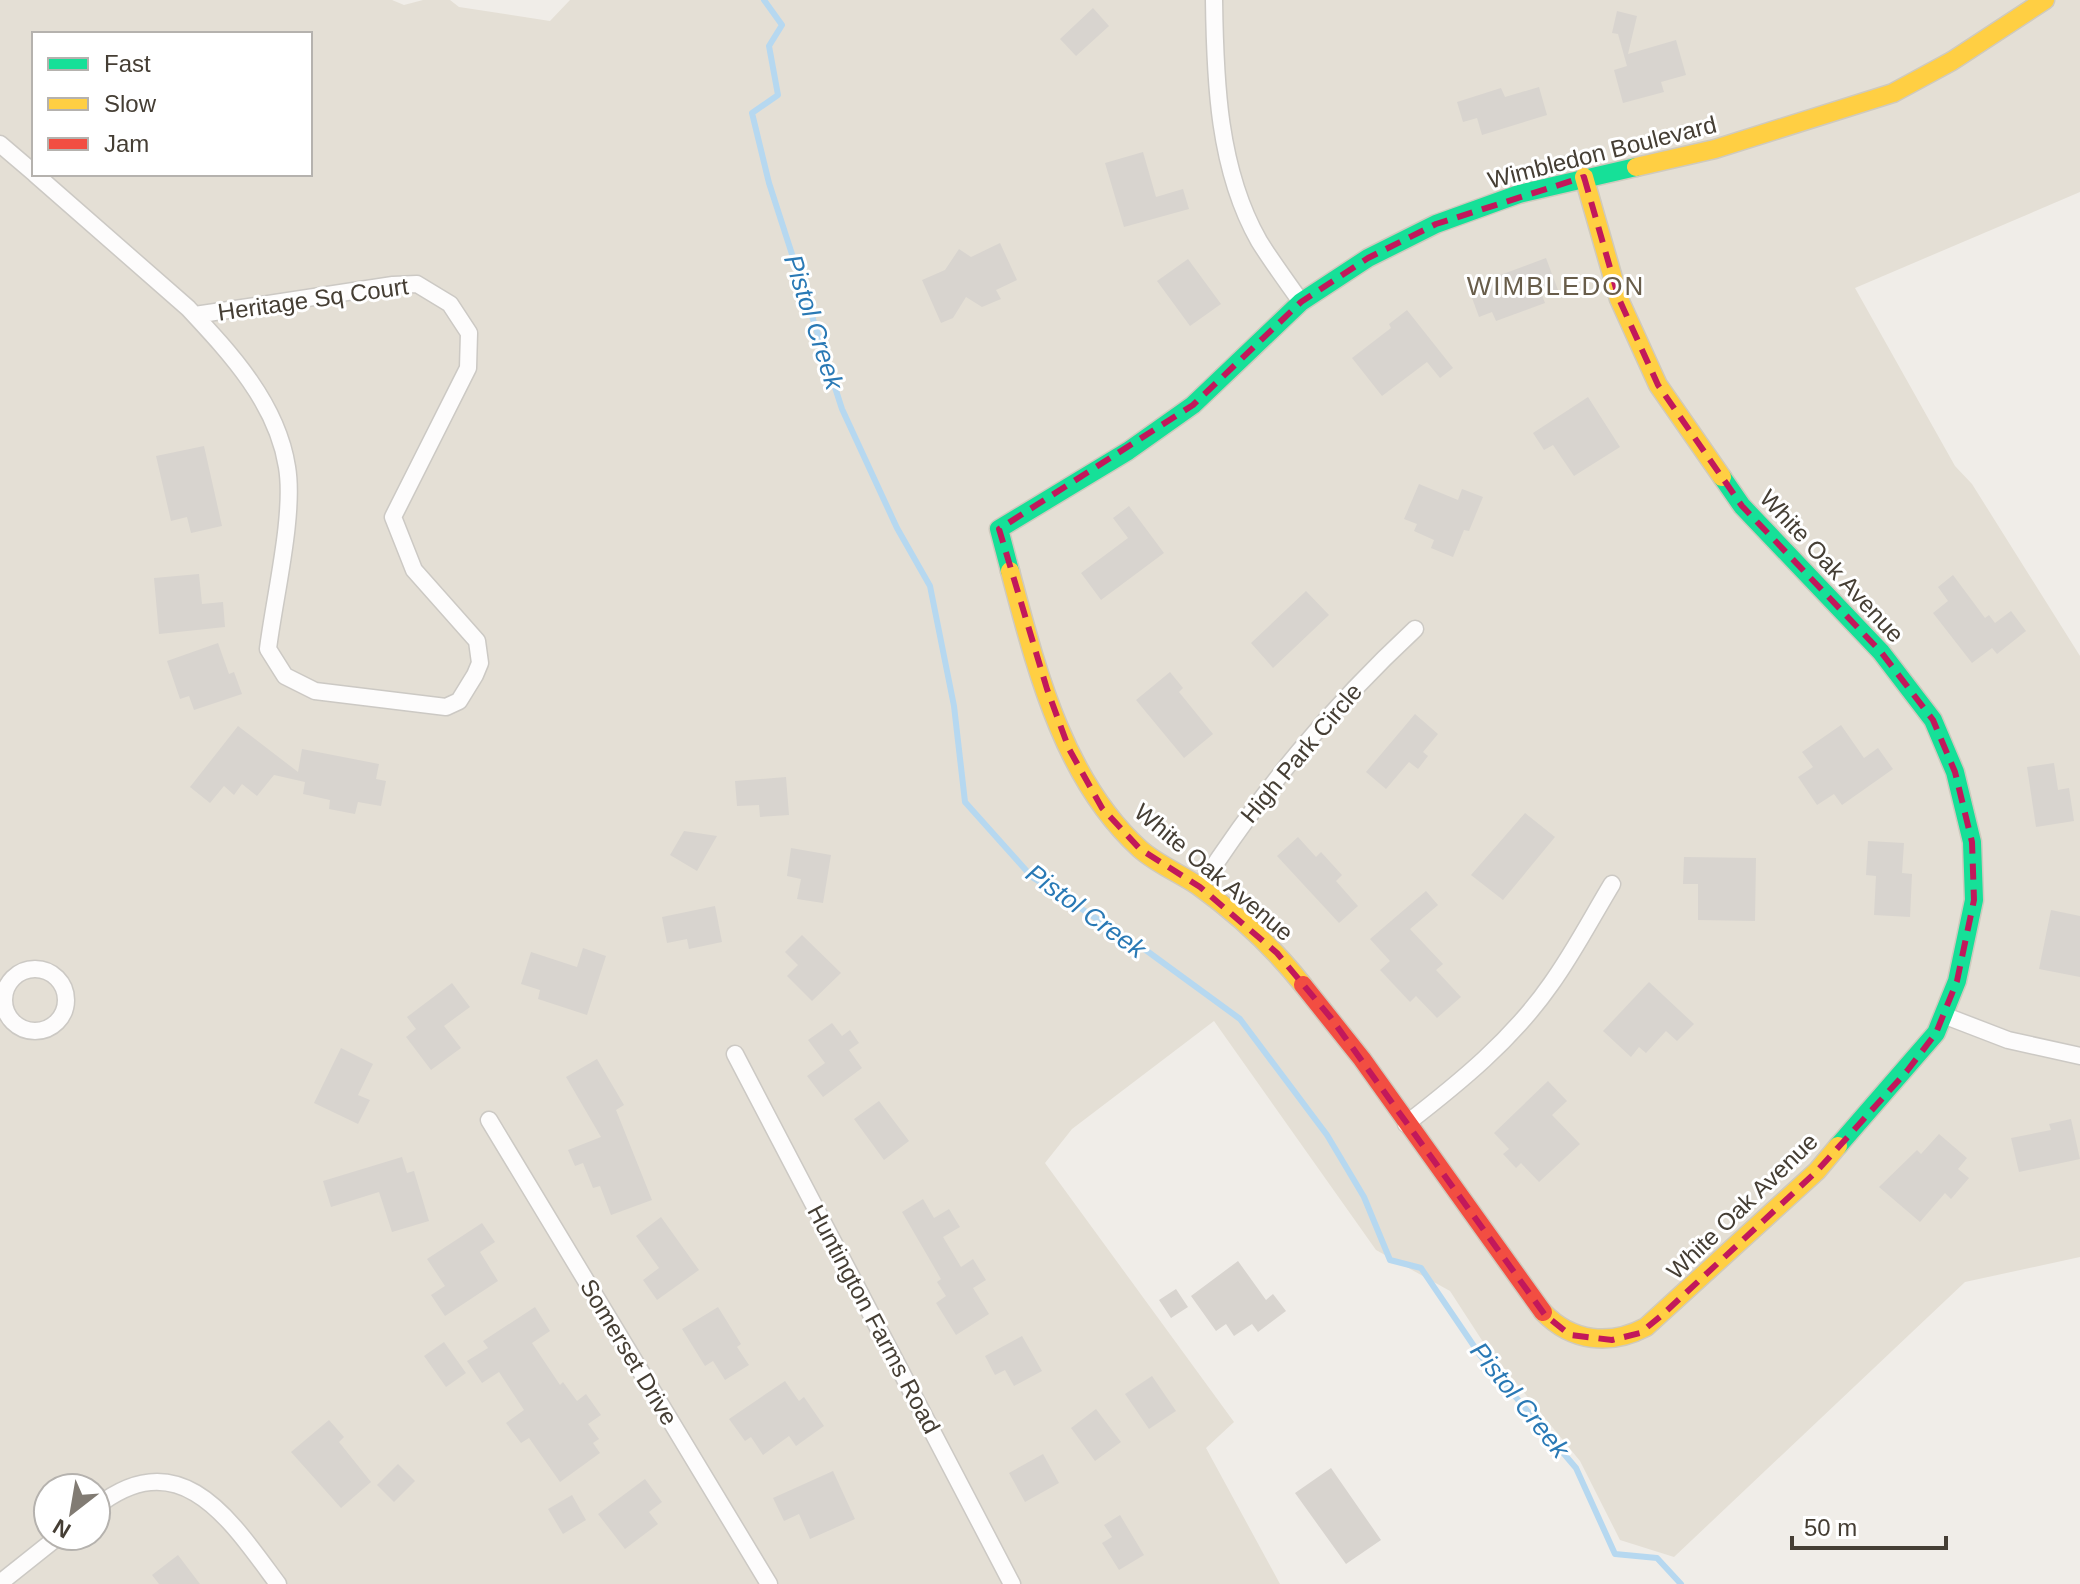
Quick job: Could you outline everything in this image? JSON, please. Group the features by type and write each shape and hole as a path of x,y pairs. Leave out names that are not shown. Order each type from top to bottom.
{"street":[{"path":"1214,0 1215,70 1229,164 1258,239 1301,302"},
{"name":"Wimbledon Boulevard","path":"999,529 1128,451 1193,405 1301,302 1368,258 1436,224 1519,194 1715,149 1893,93 1952,61 2045,0"},
{"name":"Heritage Sq Court","path":"0,144 32,171"},
{"name":"Heritage Sq Court","path":"37,176 195,315 229,351 273,419 288,468 285,538 268,649 285,676 315,691 446,707 459,701 480,663 477,641 414,570 393,517 468,368 469,333 465,322 450,304 417,284 195,315"},
{"name":"White Oak Avenue","path":"999,529 1047,689 1069,749 1102,808 1140,849 1200,887 1277,953 1331,1018 1545,1315 1570,1335 1612,1340 1640,1333 1817,1171 1907,1071 1936,1033 1957,981 1974,900 1972,842 1955,772 1933,720 1881,652 1742,506 1658,385 1619,299 1584,177"},
{"name":"High Park Circle","path":"1200,887 1247,815 1350,690 1415,629"},
{"path":"1406,1124 1468,1076 1519,1024 1552,983 1612,884"},
{"path":"1943,1015 2008,1040 2080,1056"},
{"name":"Huntington Farms Road","path":"735,1054 1012,1584"},
{"name":"Somerset Drive","path":"489,1120 769,1584"},
{"path":"112,1495 143,1482 173,1483 203,1495 230,1519 278,1584"},
{"path":"0,1583 39,1552"}],"highlighted area":[{"path":"1584,177 1619,299 1658,385 1742,506 1881,652 1933,720 1955,772 1972,842 1974,900 1957,981 1936,1033 1907,1071 1817,1171 1661,1316 1640,1333 1612,1340 1570,1335 1545,1315 1331,1018 1277,953 1200,887 1140,849 1102,808 1069,749 1047,689 999,529 1193,405 1301,302 1368,258 1436,224"}],"shaded area":[{"path":"0,0 392,0 404,5 423,0 450,0 459,7 550,21 570,0 2080,0 2080,192 1855,288 1955,466 1972,484 2080,656 2080,1257 1965,1282 1674,1557 1620,1540 1580,1461 1485,1345 1450,1291 1376,1250 1214,1021 1072,1129 1045,1163 1234,1422 1206,1448 1280,1584 0,1584"}],"building":[{"path":"1093,8 1109,26 1076,56 1060,39"},
{"path":"1617,11 1637,16 1628,54 1676,40 1686,75 1661,82 1664,92 1623,103 1614,70 1627,66 1618,34 1612,33"},
{"path":"1539,87 1547,115 1482,135 1477,118 1463,122 1457,102 1501,88 1505,97"},
{"path":"1143,152 1156,197 1183,189 1189,209 1124,227 1105,163"},
{"path":"1000,243 1017,280 996,290 1001,299 982,307 966,297 953,318 941,323 922,280 945,270 959,249 971,257"},
{"path":"1546,258 1558,290 1542,295 1545,303 1496,321 1492,312 1479,317 1468,287"},
{"path":"1188,259 1221,304 1190,326 1157,281"},
{"path":"1407,310 1453,368 1440,378 1427,362 1382,396 1352,358 1391,328 1389,324"},
{"path":"1588,397 1620,447 1574,476 1553,445 1544,450 1533,433"},
{"path":"204,446 222,526 191,533 187,517 171,521 156,456"},
{"path":"1419,484 1458,500 1462,489 1483,497 1469,531 1464,530 1453,557 1431,548 1434,540 1414,531 1417,524 1404,519"},
{"path":"1129,506 1164,553 1101,600 1081,573 1128,538 1113,518"},
{"path":"199,574 202,604 223,602 225,627 159,634 154,578"},
{"path":"1953,575 1985,618 1989,615 1995,623 2011,611 2026,631 1997,654 1992,648 1972,663 1933,613 1948,601 1938,587"},
{"path":"1306,591 1329,615 1273,668 1251,643"},
{"path":"218,643 229,674 234,672 242,694 194,710 189,696 180,699 167,661"},
{"path":"1170,672 1183,688 1179,692 1213,734 1184,758 1136,700"},
{"path":"1415,714 1438,734 1423,752 1428,756 1418,769 1409,762 1386,789 1366,772"},
{"path":"1841,725 1864,758 1878,748 1893,769 1842,805 1834,794 1817,805 1798,777 1813,767 1802,752"},
{"path":"238,726 298,772 302,749 379,764 376,779 386,781 381,806 358,802 355,814 329,809 330,800 303,794 305,782 274,775 257,796 242,784 234,795 224,786 210,803 190,787"},
{"path":"2054,763 2058,790 2069,788 2074,821 2036,827 2027,767"},
{"path":"786,777 789,815 760,817 759,805 737,806 735,781"},
{"path":"1525,813 1555,837 1503,900 1471,875"},
{"path":"684,831 717,836 697,871 670,855"},
{"path":"1298,837 1316,857 1321,852 1342,875 1336,881 1358,906 1339,923 1277,856"},
{"path":"1868,841 1904,843 1902,873 1912,874 1910,917 1874,915 1876,876 1866,875"},
{"path":"791,848 831,855 823,903 797,899 801,879 787,876"},
{"path":"1684,857 1756,858 1755,921 1698,920 1698,884 1683,884"},
{"path":"1426,891 1438,905 1410,929 1443,964 1436,970 1461,997 1437,1018 1416,996 1410,1002 1380,970 1390,961 1370,939"},
{"path":"715,906 722,942 689,949 687,939 667,943 662,917"},
{"path":"2051,910 2080,916 2080,977 2039,969"},
{"path":"802,935 841,973 812,1001 787,976 798,965 785,952"},
{"path":"583,948 606,956 587,1015 538,999 540,990 521,984 531,952 577,967"},
{"path":"1649,982 1694,1024 1677,1041 1666,1031 1646,1053 1639,1047 1631,1057 1603,1031"},
{"path":"452,983 470,1007 444,1026 461,1048 431,1070 406,1037 416,1029 407,1017"},
{"path":"832,1023 842,1036 850,1030 859,1043 849,1050 862,1068 823,1097 807,1076 825,1063 808,1040"},
{"path":"341,1048 373,1064 358,1095 370,1100 358,1124 314,1103"},
{"path":"597,1059 624,1105 616,1110 652,1200 611,1215 600,1186 593,1188 583,1163 575,1166 568,1150 601,1137 566,1077"},
{"path":"1548,1081 1567,1101 1552,1115 1580,1144 1539,1182 1521,1163 1516,1168 1503,1154 1509,1149 1494,1133"},
{"path":"879,1101 909,1141 884,1160 854,1119"},
{"path":"2071,1119 2080,1159 2019,1172 2011,1138 2051,1130 2049,1124"},
{"path":"1939,1134 1967,1158 1958,1169 1969,1178 1951,1199 1945,1193 1920,1222 1879,1187 1917,1150 1921,1154"},
{"path":"402,1157 407,1173 414,1171 429,1221 392,1232 379,1192 331,1207 323,1181"},
{"path":"923,1199 934,1218 949,1209 960,1227 943,1237 961,1267 973,1259 986,1280 973,1288 989,1314 956,1335 936,1303 946,1296 937,1282 941,1279 902,1212"},
{"path":"661,1217 699,1270 657,1300 643,1280 659,1268 636,1236"},
{"path":"482,1223 495,1242 480,1252 498,1281 445,1316 431,1295 445,1286 427,1259"},
{"path":"1238,1261 1266,1300 1273,1294 1286,1311 1258,1332 1252,1324 1234,1336 1226,1324 1216,1331 1191,1296"},
{"path":"1176,1289 1188,1307 1171,1318 1159,1300"},
{"path":"535,1307 550,1331 532,1343 560,1385 563,1382 577,1401 586,1394 601,1415 588,1424 599,1439 593,1443 600,1453 560,1482 529,1438 521,1443 506,1423 524,1410 499,1372 482,1383 467,1361 488,1348 483,1341"},
{"path":"718,1307 741,1344 737,1347 749,1365 725,1380 713,1361 705,1366 682,1329"},
{"path":"1022,1336 1042,1371 1014,1386 1005,1370 995,1375 985,1356"},
{"path":"444,1342 466,1373 446,1387 424,1356"},
{"path":"1152,1376 1176,1411 1149,1429 1125,1394"},
{"path":"785,1381 799,1401 804,1397 824,1426 796,1446 789,1436 763,1455 751,1437 745,1441 729,1419"},
{"path":"1096,1409 1121,1442 1095,1461 1071,1428"},
{"path":"329,1420 344,1437 339,1442 371,1482 341,1508 291,1452"},
{"path":"1043,1454 1059,1483 1025,1502 1009,1473"},
{"path":"398,1464 415,1481 394,1502 377,1485"},
{"path":"1331,1468 1381,1540 1346,1564 1295,1493"},
{"path":"833,1471 855,1519 810,1539 799,1514 784,1521 773,1498"},
{"path":"645,1479 662,1502 649,1512 658,1524 625,1549 598,1514"},
{"path":"572,1495 586,1520 563,1534 548,1509"},
{"path":"1120,1515 1144,1555 1119,1570 1102,1543 1112,1537 1104,1525"},
{"path":"178,1555 200,1584 159,1584 152,1575"}],"waterway":[{"name":"Pistol Creek","path":"764,0 782,25 769,46 778,95 752,113 769,183 842,409 897,528 930,586 954,706 965,802 1032,877 1147,951 1240,1019 1327,1135 1364,1197 1390,1260 1421,1268 1480,1355 1576,1468 1615,1554 1657,1558 1681,1584"}],"traffic: fast":[{"path":"1010,571 999,529 1128,451 1193,405 1301,302 1368,258 1436,224 1519,194 1636,167"},
{"path":"1722,477 1742,506 1881,652 1933,720 1955,772 1972,842 1974,900 1957,981 1936,1033 1838,1146"}],"traffic: slow":[{"path":"1636,167 1715,149 1893,93 1952,61 2045,0"},
{"path":"1584,177 1619,299 1658,385 1722,477"},
{"path":"1010,571 1042,683 1072,756 1091,790 1113,821 1140,849 1226,907 1267,944 1303,985"},
{"path":"1543,1312 1566,1330 1592,1338 1619,1337 1646,1327 1817,1171 1838,1146"}],"traffic: jam":[{"path":"1303,985 1362,1059 1543,1312"}],"district":[{"name":"WIMBLEDON","path":"1556,286"}]}
